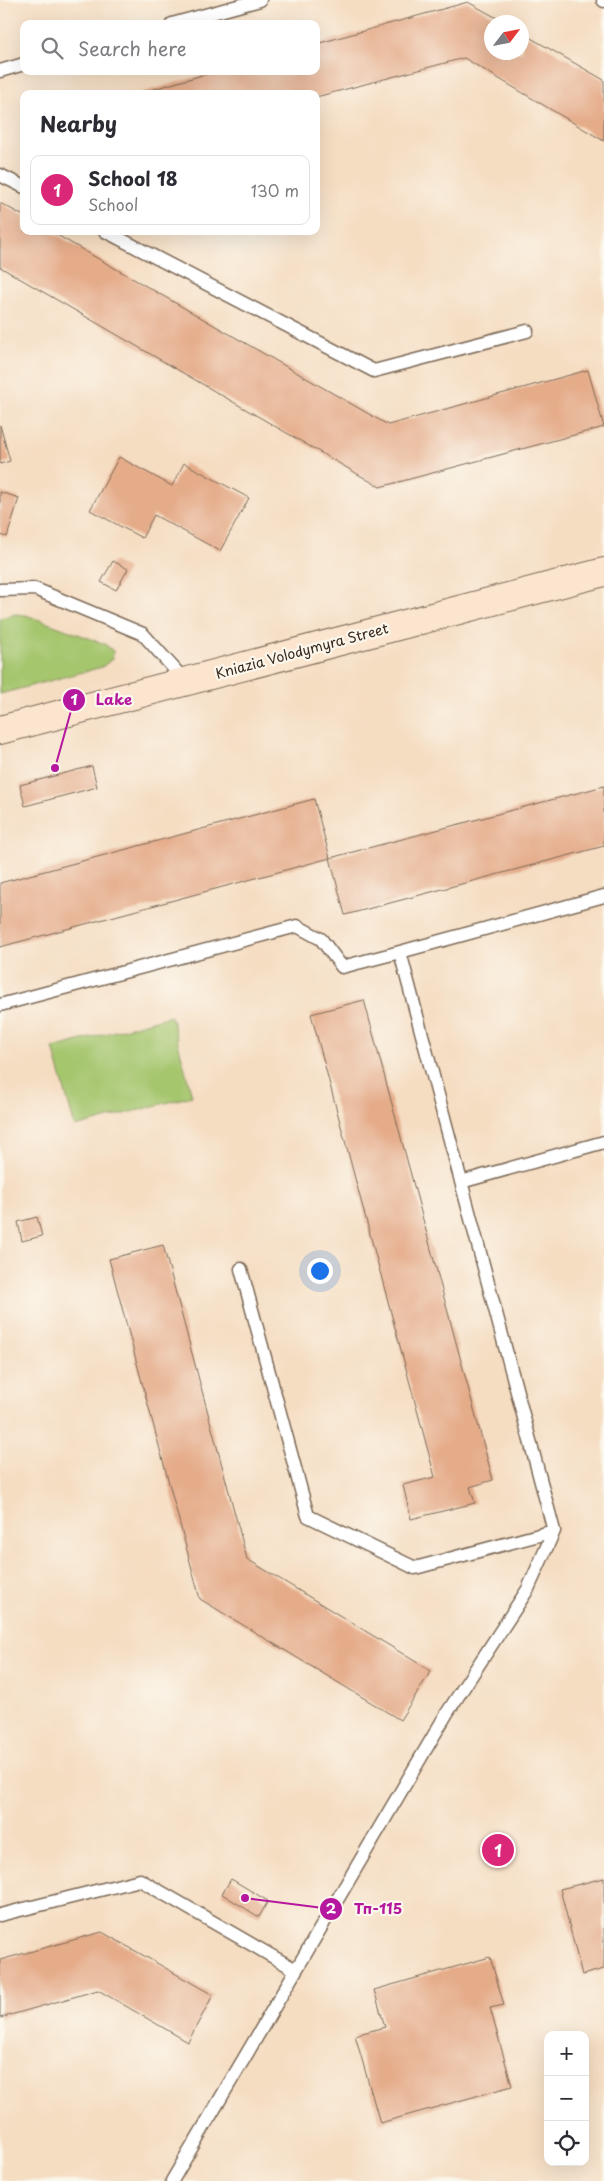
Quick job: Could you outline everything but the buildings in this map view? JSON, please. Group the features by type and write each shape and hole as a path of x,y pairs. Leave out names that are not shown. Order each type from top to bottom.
{"main road":[{"name":"Kniazia Volodymyra Street","path":"0,730 604,572"}],"lane":[{"path":"187,20 260,0"},
{"path":"0,71 20,65"},
{"path":"0,174 20,185"},
{"path":"113,235 374,371 527,331"},
{"path":"0,590 36,589 143,634 186,682"},
{"path":"0,1005 297,926 321,939 342,967 604,896"},
{"path":"172,2181 447,1714 528,1589 554,1531 400,952"},
{"path":"461,1182 604,1142"},
{"path":"241,1269 308,1516 415,1568 554,1531"},
{"path":"0,1915 140,1880 296,1970"}],"green space":[{"path":"15,614 26,615 105,644 113,651 112,659 102,667 0,694 0,618"},
{"path":"171,1016 192,1096 75,1127 53,1048"}],"place":[{"name":"Lake","path":"55,768"},
{"name":"School 18","path":"498,1850"},
{"name":"Тп-115","path":"245,1898"}]}
